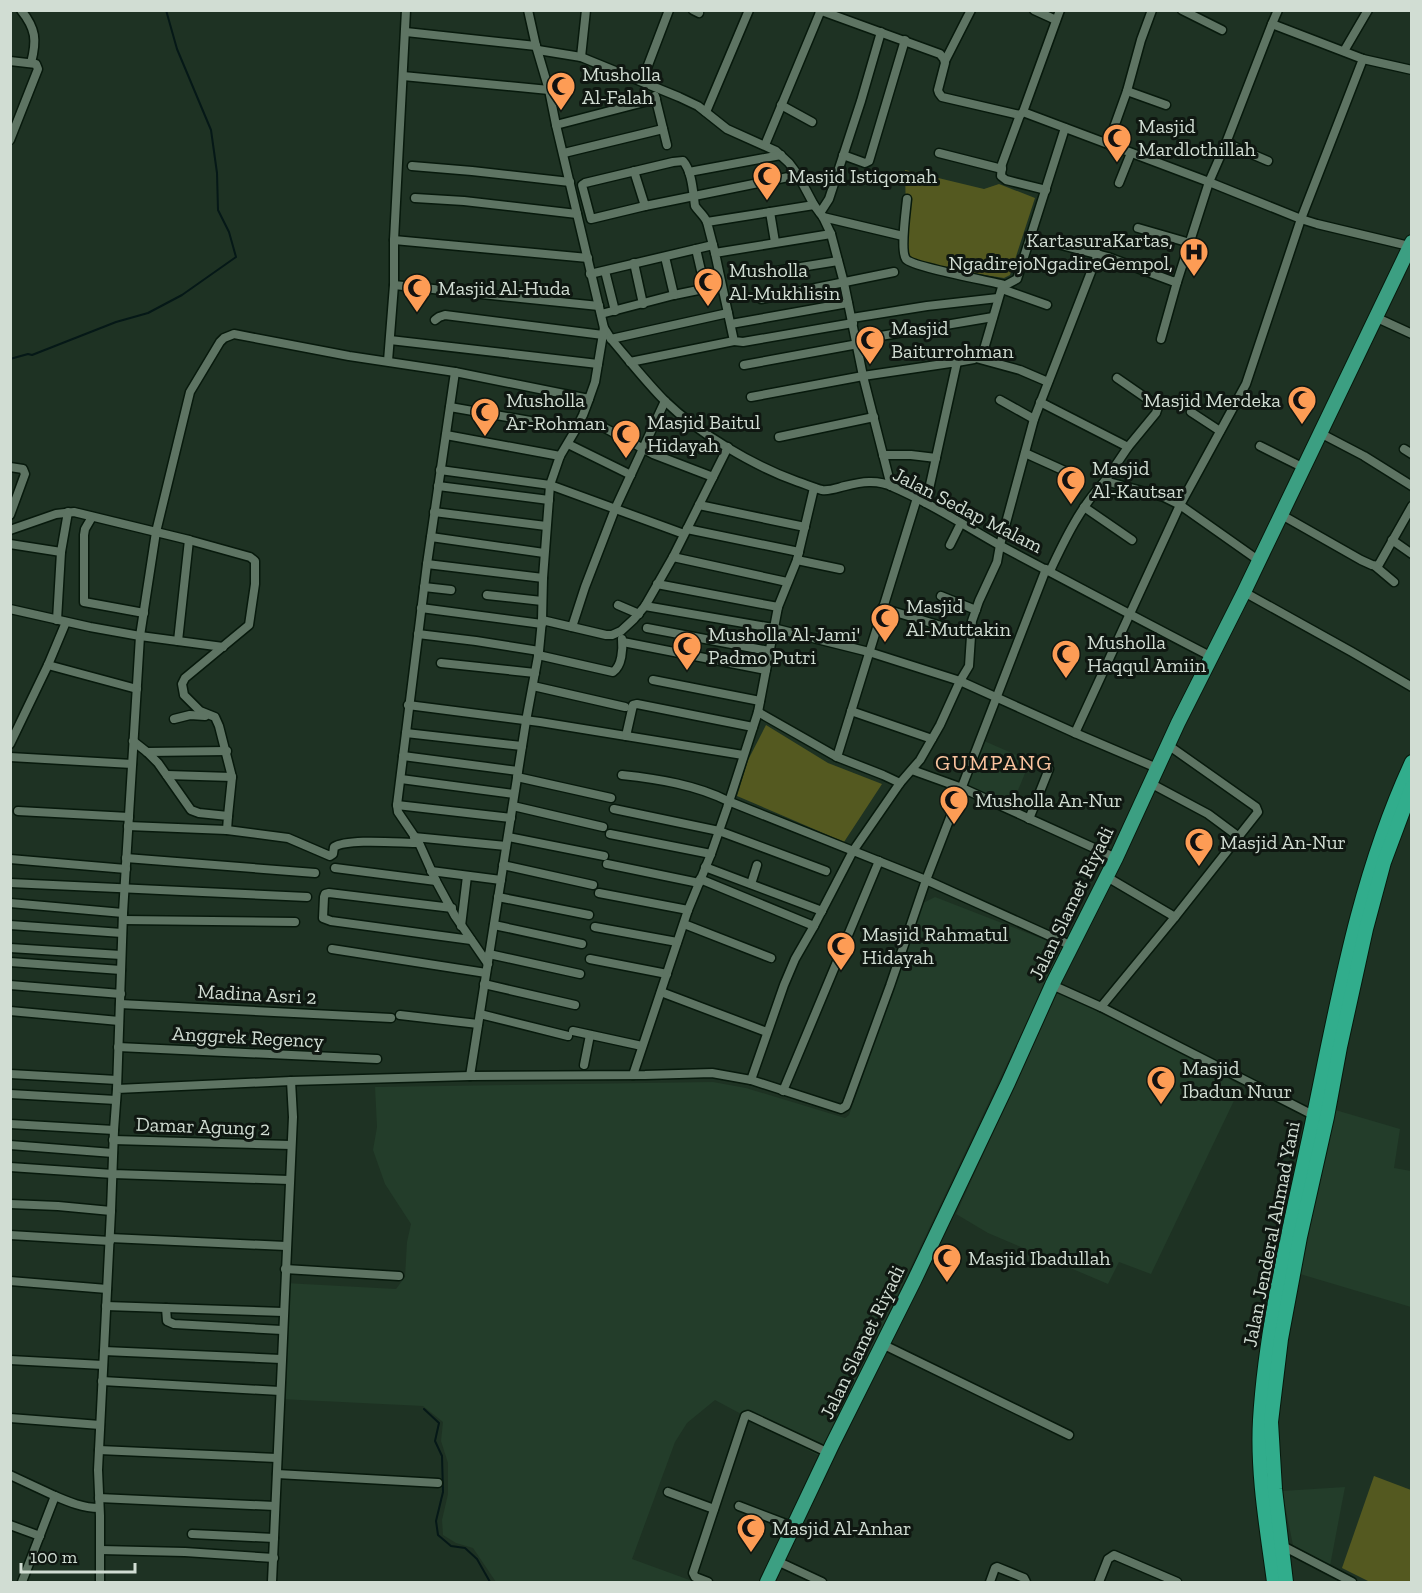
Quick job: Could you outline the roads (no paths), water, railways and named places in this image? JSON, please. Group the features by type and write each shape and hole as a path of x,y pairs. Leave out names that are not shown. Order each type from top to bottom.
{"highway":[{"name":"Jalan Jenderal Ahmad Yani","path":"1286,1582 1273,1464 1271,1422 1281,1339 1299,1245 1341,986 1370,871 1392,806 1412,762"},
{"name":"Jalan Jenderal Ahmad Yani","path":"1274,1582 1263,1497 1260,1422 1264,1374 1282,1270 1320,1116 1340,1047 1367,922 1384,862 1412,787"}],"main road":[{"name":"Jalan Slamet Riyadi","path":"767,1582 914,1281 1052,986 1107,877 1210,656 1244,592 1410,244"}],"street":[{"path":"21,10 34,32 33,64"},
{"path":"388,361 394,285 394,240 406,10"},
{"path":"470,1076 538,653 550,485 560,456 576,429 589,399 606,334 528,10"},
{"path":"582,57 586,10"},
{"path":"642,81 669,10"},
{"path":"706,112 749,10"},
{"path":"971,10 945,61 938,90 942,97 1022,114 1065,128 1301,219 1410,244"},
{"path":"1034,10 1056,20"},
{"path":"1046,190 1001,176 1060,10"},
{"path":"1108,144 1152,10"},
{"path":"1182,10 1222,30"},
{"path":"1161,339 1209,182 1278,10"},
{"path":"1344,51 1368,10"},
{"path":"765,145 820,11 905,40 940,54 945,61"},
{"path":"1272,24 1363,59 1412,70"},
{"path":"406,32 537,48 582,57 698,106 727,129 765,145 781,155 798,175 831,234 891,486"},
{"path":"822,215 861,101 881,32"},
{"path":"843,155 865,163 869,160 905,40"},
{"path":"1075,733 1180,505 1246,384 1301,219 1363,59"},
{"path":"10,61 33,64 38,69 10,140"},
{"path":"403,76 549,90"},
{"path":"654,87 667,145"},
{"path":"1127,91 1166,105"},
{"path":"556,125 656,99"},
{"path":"781,105 812,122"},
{"path":"630,362 852,321 1002,290 1017,279 1065,128"},
{"path":"564,153 663,129"},
{"path":"1226,142 1268,161"},
{"path":"939,153 1002,169"},
{"path":"1119,183 1131,153"},
{"path":"689,172 781,155"},
{"path":"734,341 707,222 695,206 694,195 686,164 680,161 582,185 590,217 593,219 694,195 798,175"},
{"path":"412,166 570,182"},
{"path":"634,171 645,206"},
{"path":"415,198 576,210 586,204"},
{"path":"907,199 903,236 904,257 911,262 1047,305"},
{"path":"707,222 814,205"},
{"path":"770,212 775,242"},
{"path":"822,215 903,236"},
{"path":"1138,228 1190,243"},
{"path":"590,273 696,249 714,249 831,234"},
{"path":"1030,237 1098,254 1177,282"},
{"path":"394,240 588,258"},
{"path":"394,285 615,311 709,287 696,249"},
{"path":"751,1080 795,959 853,851 900,783 920,760 970,663 972,621 997,562 1034,419 1098,254"},
{"path":"665,257 674,295"},
{"path":"757,274 838,261"},
{"path":"634,263 644,304"},
{"path":"605,271 615,311"},
{"path":"760,299 894,272"},
{"path":"976,358 984,349 1002,290"},
{"path":"731,324 848,303"},
{"path":"435,320 445,315 606,334 728,313"},
{"path":"744,365 993,317"},
{"path":"1375,317 1412,334"},
{"path":"100,1582 100,1425 124,890 140,636 156,532 194,382 224,338 239,334 349,356 455,372 589,399"},
{"name":"Jalan Sedap Malam","path":"606,334 665,401 686,419 728,447 776,474 823,490 872,481 891,486 1210,656"},
{"path":"390,340 598,364"},
{"path":"751,397 976,358 1020,370 1048,382"},
{"path":"926,503 957,362"},
{"path":"455,372 408,705 397,805 398,812 417,840 436,881 487,968"},
{"path":"10,1074 117,1084 712,1073 751,1080 841,1109 846,1106 926,880 1048,570 1093,493 1105,481 1128,447 1156,414 1158,407 1156,405 1118,378"},
{"path":"1000,400 1034,419"},
{"path":"572,627 615,509 665,401"},
{"path":"1040,402 1128,447"},
{"path":"450,407 576,429"},
{"path":"1191,412 1220,431"},
{"path":"779,437 874,417"},
{"path":"603,427 663,458 713,477"},
{"path":"1320,433 1364,456 1412,486"},
{"path":"446,435 560,456"},
{"path":"568,444 631,475"},
{"path":"1260,446 1304,468"},
{"path":"421,608 542,622 606,635 616,634 645,606 673,557 728,447"},
{"path":"1025,453 1067,472"},
{"path":"883,455 936,458"},
{"path":"10,466 22,469 25,474 10,515"},
{"path":"440,470 550,485 685,532 798,556 840,568"},
{"path":"1105,481 1164,497 1180,505 1258,560"},
{"path":"438,486 549,500"},
{"path":"633,1075 688,910 719,831 758,712 778,607 798,556 814,488"},
{"path":"837,757 917,498"},
{"path":"699,505 805,527"},
{"path":"1375,566 1380,564 1412,506"},
{"path":"1084,507 1132,540"},
{"path":"10,744 48,665 62,621 61,552 68,512"},
{"path":"10,530 68,512 189,540 250,557 255,561 255,584 249,626 185,678 182,684 186,697 200,711 214,717 219,726 232,777 227,831"},
{"path":"434,512 546,526"},
{"path":"1280,514 1375,566 1394,582"},
{"path":"89,516 84,535 84,602 144,613"},
{"path":"950,545 961,523"},
{"path":"431,537 544,553"},
{"path":"178,641 189,540"},
{"path":"1392,540 1412,554"},
{"path":"10,544 61,552"},
{"path":"673,557 787,582"},
{"path":"427,564 543,578"},
{"path":"657,584 778,607"},
{"path":"424,587 451,590"},
{"path":"1244,592 1412,687"},
{"path":"487,596 542,601"},
{"path":"941,596 976,610"},
{"path":"618,605 639,614"},
{"path":"645,606 773,628 869,652 960,681 1157,768"},
{"path":"882,608 971,635"},
{"path":"10,609 140,636 223,647"},
{"path":"647,628 769,651"},
{"path":"418,634 476,641 538,653 613,672 620,666 623,642 621,631"},
{"path":"623,642 766,670"},
{"path":"441,663 535,673"},
{"path":"48,665 137,689"},
{"path":"652,680 760,701"},
{"path":"532,686 625,707"},
{"path":"626,736 631,710 633,705 637,704 753,726"},
{"path":"408,705 743,755"},
{"path":"851,711 932,739"},
{"path":"758,712 837,757 900,783"},
{"path":"174,720 190,715 214,717"},
{"path":"406,732 522,746"},
{"path":"133,741 158,763 191,810 228,816"},
{"path":"1101,1007 1257,816 1256,807 1168,745"},
{"path":"147,752 226,751"},
{"path":"403,756 518,774 611,798"},
{"path":"10,757 132,764"},
{"path":"1029,819 1049,769"},
{"path":"912,770 962,788 1116,858"},
{"path":"166,775 232,777"},
{"path":"622,775 704,790 926,880 1072,946"},
{"path":"401,779 514,794"},
{"path":"1150,783 1208,814 1239,837"},
{"path":"397,805 511,818"},
{"path":"513,806 603,827"},
{"path":"614,809 719,831 826,871"},
{"path":"18,811 288,838 330,856 333,854 334,847 339,844 417,840 507,841 699,881 814,926"},
{"path":"610,834 711,854"},
{"path":"126,858 315,873"},
{"path":"10,859 126,869"},
{"path":"783,1091 879,861"},
{"path":"503,866 593,885"},
{"path":"751,884 757,866"},
{"path":"705,867 822,911"},
{"path":"335,868 436,881"},
{"path":"431,871 501,880"},
{"path":"461,926 466,876"},
{"path":"1107,877 1175,917"},
{"path":"10,883 307,897"},
{"path":"452,908 329,892 324,897 323,918 471,940"},
{"path":"599,893 688,910"},
{"path":"498,897 590,915"},
{"path":"10,903 123,917 295,922"},
{"path":"684,924 771,958"},
{"path":"10,925 122,933"},
{"path":"494,925 582,944"},
{"path":"595,927 677,942"},
{"path":"10,948 121,955"},
{"path":"332,949 487,968"},
{"path":"489,954 580,974"},
{"path":"590,959 667,974"},
{"path":"10,962 121,970"},
{"path":"484,984 575,1005"},
{"name":"Madina Asri 2","path":"10,986 120,999 478,1024"},
{"path":"1052,986 1101,1007 1320,1116"},
{"path":"661,992 764,1031"},
{"path":"10,1011 119,1021"},
{"path":"480,1014 571,1034 590,1035 642,1046"},
{"path":"584,1065 590,1035"},
{"name":"Anggrek Regency","path":"118,1047 377,1059"},
{"path":"272,1582 293,1117 291,1081"},
{"path":"10,1094 116,1100"},
{"path":"10,1124 114,1130"},
{"name":"Damar Agung 2","path":"113,1140 291,1145"},
{"path":"10,1145 113,1153"},
{"path":"10,1167 113,1174 290,1180"},
{"path":"10,1204 111,1211"},
{"path":"10,1234 286,1246"},
{"path":"285,1269 399,1276"},
{"path":"10,1281 107,1289"},
{"path":"106,1306 283,1312"},
{"path":"166,1308 167,1322 174,1324 282,1330"},
{"path":"882,1344 1070,1436"},
{"path":"104,1351 281,1359"},
{"path":"10,1360 103,1365"},
{"path":"102,1381 280,1391"},
{"path":"708,1582 695,1577 693,1573 745,1416 748,1415 829,1453"},
{"path":"10,1418 100,1425"},
{"path":"99,1450 277,1458"},
{"path":"277,1474 438,1483"},
{"path":"10,1475 55,1496 85,1507 99,1508"},
{"path":"668,1492 714,1509"},
{"path":"22,1582 55,1496"},
{"path":"99,1498 276,1506"},
{"path":"739,1506 794,1527"},
{"path":"10,1525 40,1536"},
{"path":"192,1534 274,1538"},
{"path":"1268,1538 1352,1582"},
{"path":"100,1550 274,1557"},
{"path":"1099,1582 1108,1559 1114,1555 1166,1580 1177,1582"},
{"path":"777,1561 822,1582"},
{"path":"990,1582 997,1567 1024,1578 1026,1582"}],"waterway":[{"path":"10,359 32,355 116,322 148,313 182,295 236,257 229,232 218,210 217,173 211,130 177,49 166,10"},
{"path":"424,1409 439,1423 435,1441 442,1456 443,1492 436,1521 438,1535 451,1546 465,1548 477,1559 490,1582"}],"place":[{"name":"Musholla Al-Falah","path":"561,112"},
{"name":"Masjid Mardlothillah","path":"1117,164"},
{"name":"Masjid Istiqomah","path":"767,202"},
{"name":"KartasuraKartas, NgadirejoNgadireGempol,","path":"1194,278"},
{"name":"Musholla Al-Mukhlisin","path":"708,308"},
{"name":"Masjid Al-Huda","path":"417,314"},
{"name":"Masjid Baiturrohman","path":"870,366"},
{"name":"Masjid Merdeka","path":"1302,426"},
{"name":"Musholla Ar-Rohman","path":"485,438"},
{"name":"Masjid Baitul Hidayah","path":"626,460"},
{"name":"Masjid Al-Kautsar","path":"1071,506"},
{"name":"Masjid Al-Muttakin","path":"885,644"},
{"name":"Musholla Al-Jami' Padmo Putri","path":"687,672"},
{"name":"Musholla Haqqul Amiin","path":"1066,680"},
{"name":"Musholla An-Nur","path":"954,826"},
{"name":"Masjid An-Nur","path":"1199,868"},
{"name":"Masjid Rahmatul Hidayah","path":"841,972"},
{"name":"Masjid Ibadun Nuur","path":"1161,1106"},
{"name":"Masjid Ibadullah","path":"947,1284"},
{"name":"Masjid Al-Anhar","path":"751,1554"}],"district":[{"name":"GUMPANG","path":"994,762"}]}
